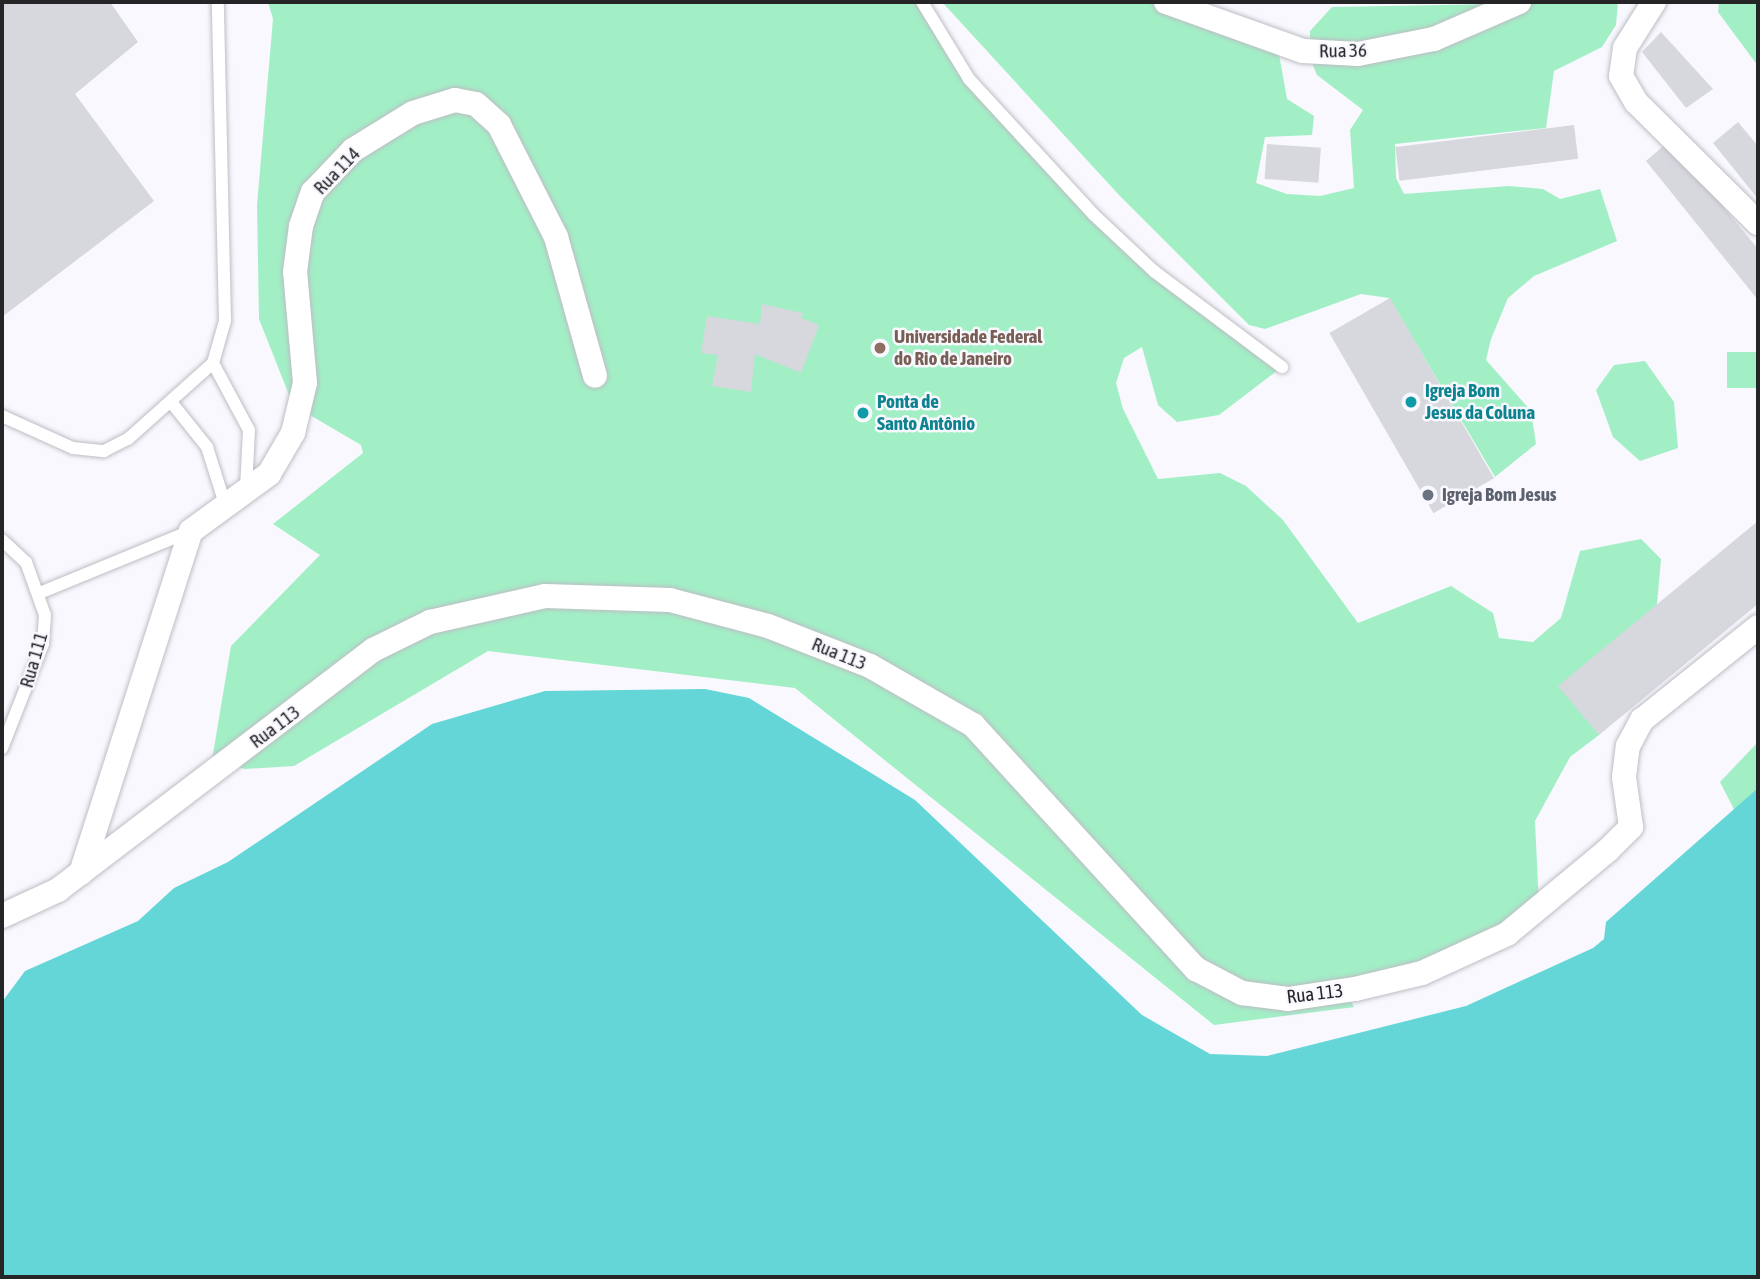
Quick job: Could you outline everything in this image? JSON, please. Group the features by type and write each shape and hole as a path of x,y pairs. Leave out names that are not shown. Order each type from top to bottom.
{"street":[{"name":"Rua 36","path":"1166,2 1303,51 1358,54 1434,39 1519,2"},
{"path":"1654,2 1625,48 1621,76 1636,102 1758,223"},
{"name":"Rua 114","path":"191,531 269,474 293,433 305,383 295,272 313,192 353,150 413,113 455,100 477,104 499,125 556,237 595,376"},
{"path":"81,873 191,531"},
{"name":"Rua 113","path":"2,916 81,873 373,650 430,622 545,596 670,600 768,626 870,666 973,725 1196,969 1242,993 1288,999 1422,973 1507,934 1608,850 1631,827 1623,777 1628,746 1642,720 1758,627"}],"lane":[{"path":"2,415 73,448 104,451 171,402 213,363 225,321 218,2"},
{"path":"922,2 969,79 1094,215 1155,272 1282,367"},
{"path":"213,363 249,430 246,491"},
{"path":"171,402 207,447 225,504"},
{"path":"42,592 191,531"},
{"name":"Rua 111","path":"2,540 26,562 42,592 43,644 2,748"}],"green space":[{"path":"268,2 922,2 936,32 1094,215 1282,367 1219,415 1177,422 1158,405 1142,347 1124,358 1116,383 1123,409 1158,479 1220,473 1246,486 1283,520 1358,623 1451,586 1493,613 1499,638 1533,642 1561,618 1580,551 1641,539 1661,559 1657,604 1599,735 1570,757 1535,821 1539,908 1507,934 1345,991 1354,1007 1214,1025 795,688 488,651 294,766 245,769 212,760 231,646 320,555 273,524 363,453 361,445 293,405 259,319 257,205 273,19"},
{"path":"942,2 1166,2 1275,32 1287,99 1314,116 1312,135 1265,137 1256,183 1287,194 1320,196 1354,188 1350,130 1363,110 1317,75 1310,58 1310,31 1332,7 1618,2 1616,25 1602,47 1554,71 1546,128 1395,144 1396,178 1404,194 1509,186 1543,189 1560,199 1600,189 1617,241 1534,276 1508,298 1491,339 1486,360 1531,411 1536,444 1495,477 1389,298 1361,294 1265,329 1249,325 1119,195"},
{"path":"1719,2 1758,2 1758,66 1718,12"},
{"path":"1727,352 1758,352 1758,388 1727,388"},
{"path":"1645,361 1674,402 1678,448 1640,461 1613,437 1596,390 1614,365"},
{"path":"1758,742 1758,811 1740,821 1720,782"}],"water":[{"path":"705,689 749,698 915,800 1142,1015 1210,1054 1267,1056 1466,1006 1593,948 1604,939 1606,922 1758,788 1758,1277 2,1277 2,1002 25,971 138,921 174,888 228,862 432,724 545,691"}],"building":[{"path":"2,2 110,2 138,42 75,94 154,201 2,317"},
{"path":"1661,32 1713,89 1686,108 1642,52"},
{"path":"1738,122 1758,146 1758,199 1713,143"},
{"path":"1574,125 1578,159 1399,181 1395,147"},
{"path":"1669,141 1758,249 1758,300 1646,161"},
{"path":"1267,144 1321,148 1318,183 1265,179"},
{"name":"Igreja Bom Jesus da Coluna","path":"1390,298 1494,478 1433,513 1329,333"},
{"path":"762,304 803,313 801,318 819,325 801,373 755,354 751,392 712,386 718,355 701,353 707,316 760,324"},
{"path":"1758,521 1758,604 1599,735 1558,686"}],"place":[{"name":"Universidade Federal do Rio de Janeiro","path":"880,348"},
{"name":"Igreja Bom Jesus da Coluna","path":"1411,402"},
{"name":"Ponta de Santo Antônio","path":"863,413"},
{"name":"Igreja Bom Jesus","path":"1428,495"}]}
